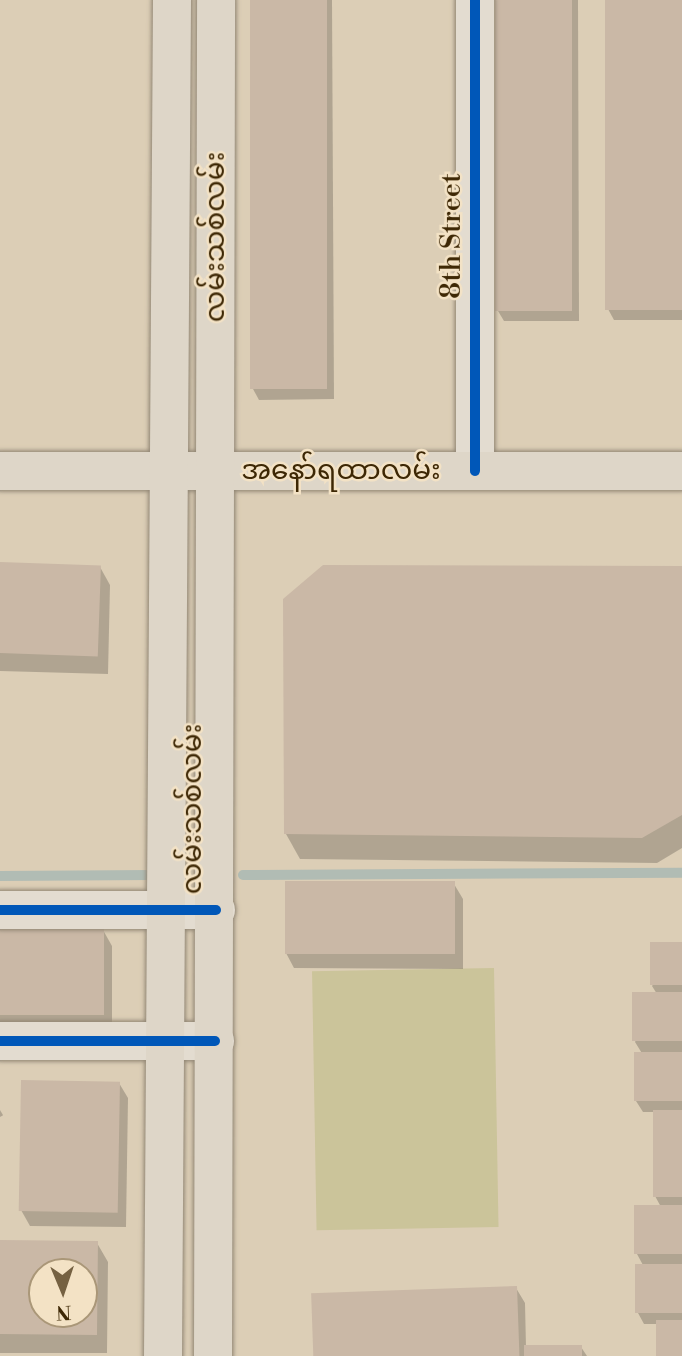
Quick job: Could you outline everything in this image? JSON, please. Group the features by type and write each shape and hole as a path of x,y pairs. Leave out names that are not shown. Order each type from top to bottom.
{"main road":[{"name":"လမ်းသစ်လမ်း","path":"163,1356 172,0"},
{"name":"လမ်းသစ်လမ်း","path":"213,1356 216,0"},
{"path":"171,150 216,150"},
{"name":"အနော်ရထာလမ်း","path":"0,471 682,471"}],"street":[{"name":"8th Street","path":"475,0 475,471"},
{"name":"လမ်းသစ်လမ်း","path":"0,910 166,910"},
{"path":"166,910 216,910"},
{"path":"0,1041 215,1041"}],"shaded area":[{"path":"494,968 499,1227 317,1230 312,971"}],"building":[{"path":"250,0 327,0 327,389 250,389"},
{"path":"495,0 572,0 572,311 495,311"},
{"path":"605,0 682,0 682,310 605,310"},
{"path":"0,562 101,566 98,656 0,653"},
{"path":"323,565 682,566 682,815 642,838 284,834 283,599"},
{"path":"285,881 455,881 455,954 285,954"},
{"path":"0,929 104,929 104,1015 0,1015"},
{"path":"650,942 682,942 682,985 650,985"},
{"path":"632,992 682,992 682,1041 632,1041"},
{"path":"634,1052 682,1052 682,1101 634,1101"},
{"path":"21,1080 120,1082 118,1213 19,1211"},
{"path":"653,1110 682,1110 682,1197 653,1197"},
{"path":"634,1205 682,1205 682,1254 634,1254"},
{"path":"0,1240 98,1241 98,1258 28,1258 28,1328 97,1328 97,1335 0,1334"},
{"path":"635,1264 682,1264 682,1313 635,1313"},
{"path":"517,1286 519,1356 313,1356 311,1293"},
{"path":"656,1320 682,1320 682,1356 656,1356"},
{"path":"524,1345 582,1345 582,1356 524,1356"}],"waterway":[{"path":"243,875 682,873"},
{"path":"0,876 152,875"}],"cycle path":[{"path":"475,0 475,471"},
{"path":"0,910 216,910"},
{"path":"0,1041 215,1041"}]}
